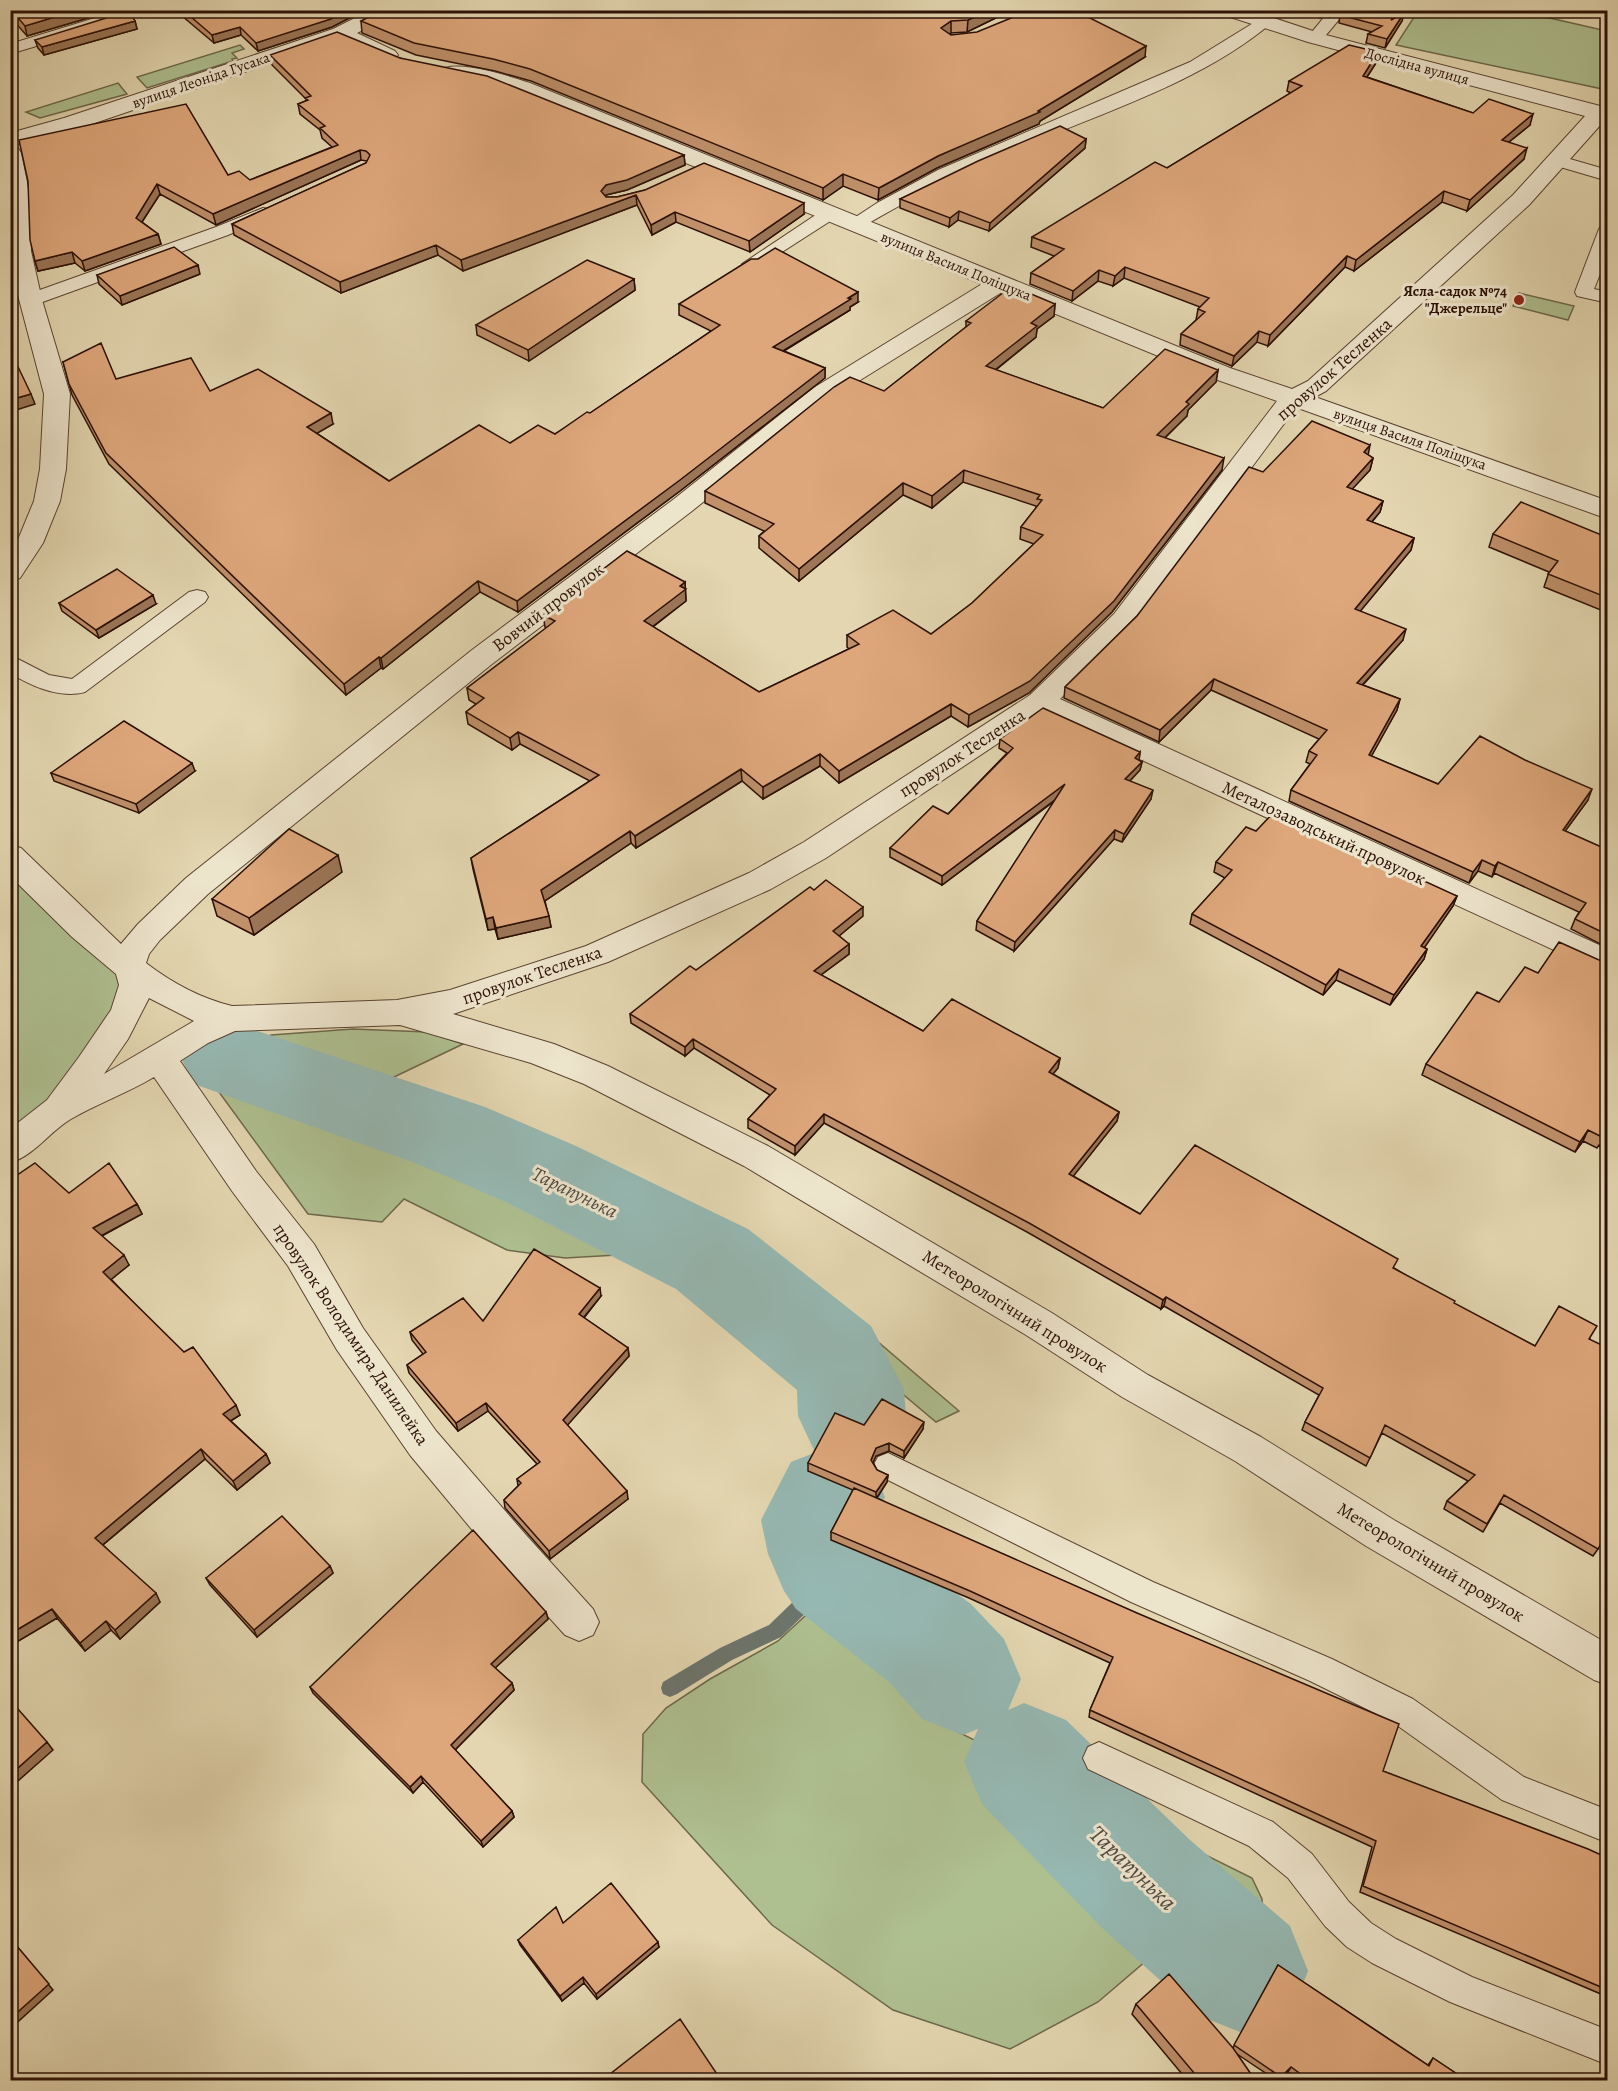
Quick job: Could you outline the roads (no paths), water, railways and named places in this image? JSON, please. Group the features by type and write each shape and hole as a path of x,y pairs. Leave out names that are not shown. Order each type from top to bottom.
{"street":[{"name":"вулиця Леоніда Гусака","path":"10,140 72,123 340,33 388,10"},
{"name":"Дослідна вулиця","path":"1228,10 1315,38 1603,114"},
{"name":"вулиця Василя Поліщука","path":"340,33 419,65 508,83 1221,373 1535,483 1608,511"},
{"name":"провулок Тесленка","path":"10,856 59,906 129,967 198,1010 217,1017 232,1019 397,1012 451,1002 597,954 760,881 815,850 1040,702 1124,620 1214,498 1293,399 1317,386 1440,276 1521,200 1556,160 1603,114"},
{"path":"10,153 18,192 19,251 30,300 57,393 53,469 46,501 30,543 10,572"},
{"name":"Вовчий провулок","path":"129,967 134,950 149,932 197,886 473,664 683,505 824,392 999,284"},
{"name":"Металозаводський провулок","path":"1040,702 1608,963"},
{"path":"58,1110 125,1014 132,1000 135,985 129,967"},
{"name":"Метеорологічний провулок","path":"397,1012 471,1031 542,1053 596,1075 756,1156 1028,1318 1135,1386 1248,1449 1380,1533 1608,1666"},
{"path":"10,1149 58,1110 119,1082 196,1034 232,1019"},
{"name":"провулок Володимира Данилейка","path":"159,1057 244,1181 301,1255 350,1339 423,1443 512,1548 579,1622"}],"lane":[{"path":"10,49 139,10"},
{"path":"1315,38 1339,10"},
{"path":"854,224 916,188 973,160 1118,102 1194,67 1238,42 1263,22"},
{"path":"1556,160 1608,176"},
{"path":"685,174 707,163"},
{"path":"30,300 222,231 274,208"},
{"path":"751,264 829,214"},
{"path":"1608,229 1584,292 1608,298"},
{"path":"10,662 28,674 61,688 77,687 198,597"},
{"path":"888,1466 1142,1592 1321,1670 1402,1710 1512,1789 1608,1827"},
{"path":"1099,1758 1261,1834 1300,1866 1337,1914 1359,1935 1383,1951 1461,1990 1608,2048"}],"waterway":[{"name":"Тарапунька","path":"228,1058 450,1135 541,1174 712,1259 834,1358 851,1389 852,1416"},
{"name":"Тарапунька","path":"830,1497 817,1520 824,1554 836,1572 930,1643 963,1679"},
{"path":"670,1688 726,1654 775,1631 836,1572"},
{"name":"Тарапунька","path":"1024,1762 1146,1884 1245,1971"}],"place":[{"name":"Ясла-садок №74 \"Джерельце\"","path":"1519,300"}]}
